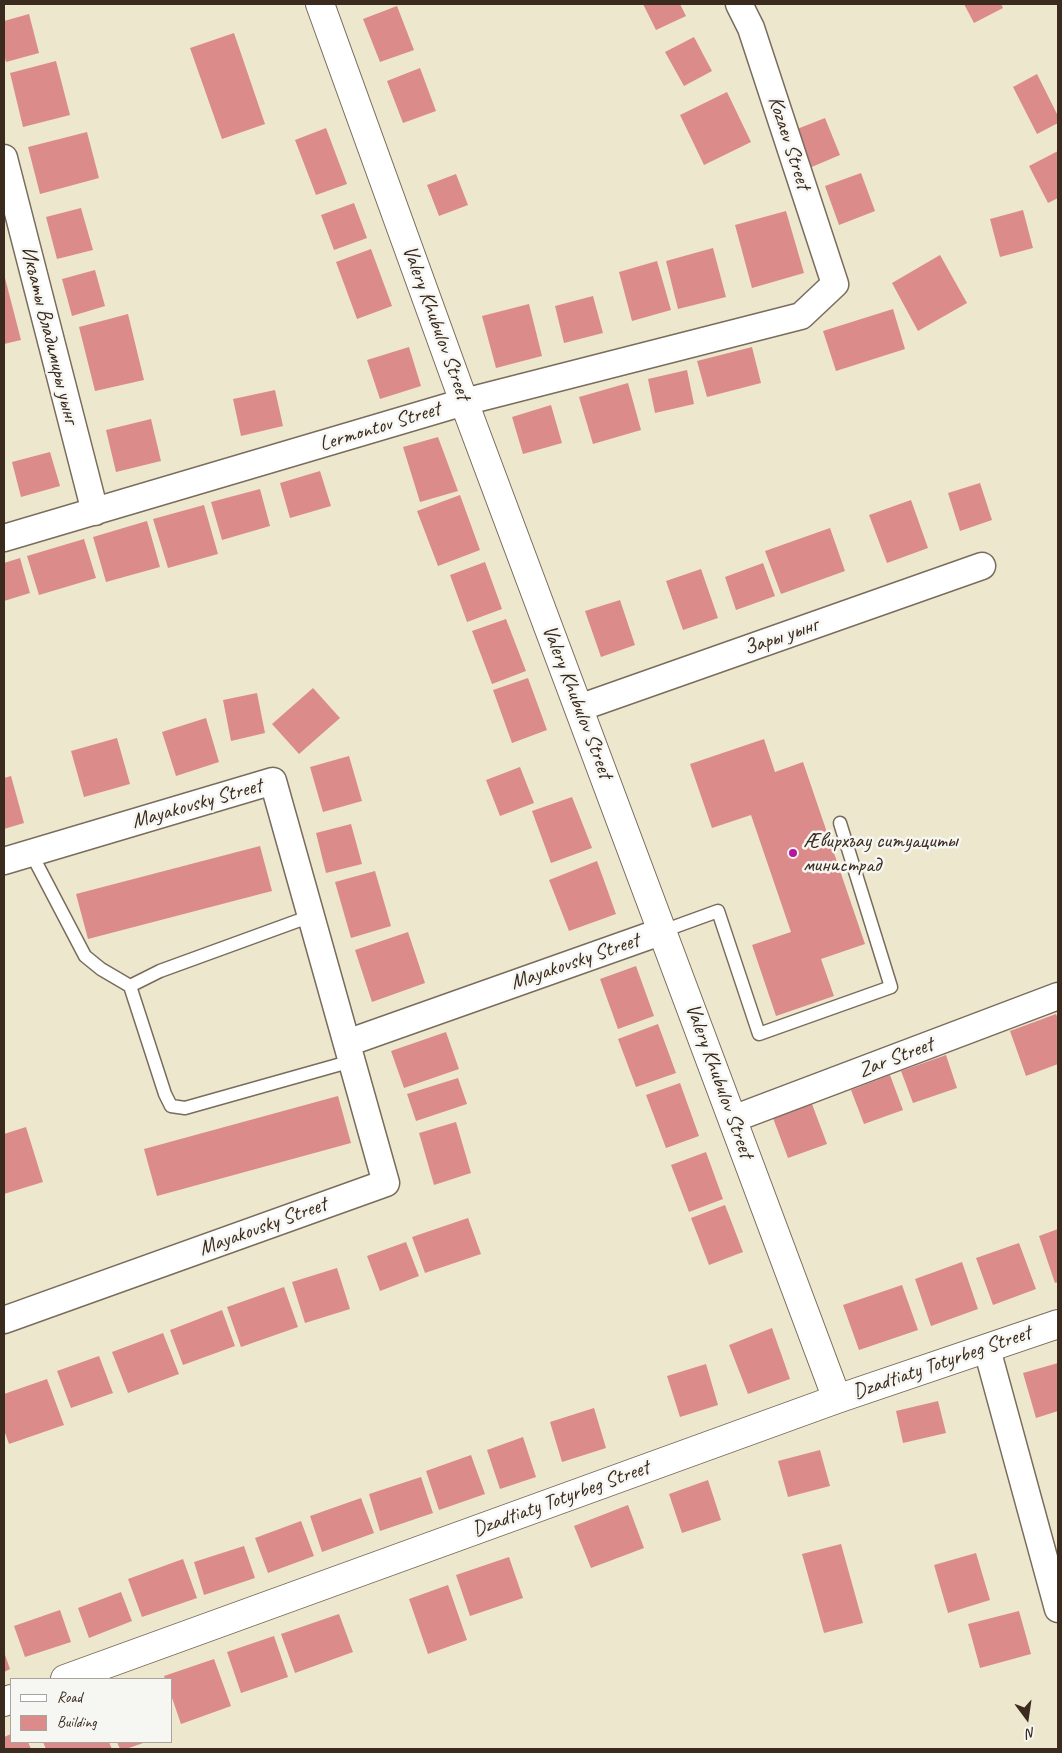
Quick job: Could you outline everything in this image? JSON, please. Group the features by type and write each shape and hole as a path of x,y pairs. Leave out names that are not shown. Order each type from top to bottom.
{"street":[{"name":"Valery Khubulov Street","path":"320,4 464,402 837,1399"},
{"name":"Kozaev Street","path":"739,4 751,28 835,284"},
{"name":"Икъаты Владимиры уынг","path":"4,158 95,512"},
{"name":"Lermontov Street","path":"4,538 464,402 801,316 835,284"},
{"name":"Зары уынг","path":"579,708 982,566"},
{"name":"Mayakovsky Street","path":"4,861 274,781 386,1183 4,1320"},
{"name":"Mayakovsky Street","path":"349,1052 663,931"},
{"name":"Zar Street","path":"733,1119 1058,996"},
{"name":"Dzadtiaty Totyrbeg Street","path":"68,1678 837,1399 1058,1324"},
{"path":"987,1349 1058,1609"}],"lane":[{"path":"663,931 718,911 759,1034 891,987 840,823"},
{"path":"31,853 85,956 101,969 130,986 165,1094 171,1106 185,1108 349,1052"},
{"path":"130,986 160,971 311,916"}],"building":[{"path":"643,4 680,4 686,16 656,30"},
{"path":"964,4 1001,4 1003,8 974,23"},
{"path":"397,6 414,50 380,62 363,19"},
{"path":"29,14 39,53 6,62 4,54 4,21"},
{"path":"234,33 265,124 222,139 190,48"},
{"path":"694,37 712,71 684,86 665,52"},
{"path":"56,61 70,115 23,127 10,73"},
{"path":"420,68 436,111 403,123 387,81"},
{"path":"1037,74 1058,116 1058,123 1037,134 1013,87"},
{"path":"727,92 751,142 704,165 680,115"},
{"path":"825,118 840,155 807,169 792,131"},
{"path":"326,128 347,184 316,195 295,140"},
{"path":"87,132 99,178 40,194 28,147"},
{"path":"1058,151 1058,198 1048,203 1029,166"},
{"path":"861,173 875,211 839,225 825,186"},
{"path":"456,174 468,205 439,216 427,185"},
{"path":"354,203 367,238 334,250 321,215"},
{"path":"81,208 93,250 57,259 46,217"},
{"path":"1023,210 1033,248 1000,257 990,219"},
{"path":"786,211 804,273 752,288 735,225"},
{"path":"713,248 726,297 678,309 666,261"},
{"path":"371,249 392,306 357,319 336,262"},
{"path":"940,255 967,303 918,331 892,283"},
{"path":"657,261 671,310 632,321 619,272"},
{"path":"95,270 105,306 72,316 62,279"},
{"path":"4,274 21,340 4,344"},
{"path":"593,296 603,333 564,343 555,306"},
{"path":"529,304 542,356 496,368 482,316"},
{"path":"893,309 905,349 836,371 823,331"},
{"path":"128,314 144,380 95,391 79,327"},
{"path":"409,347 421,386 380,399 367,360"},
{"path":"752,347 761,383 707,397 697,361"},
{"path":"687,370 694,404 655,413 648,379"},
{"path":"628,383 641,430 593,444 579,397"},
{"path":"275,390 283,426 241,436 233,399"},
{"path":"551,405 562,443 523,454 512,417"},
{"path":"151,419 161,461 116,472 106,430"},
{"path":"438,437 458,491 420,502 403,447"},
{"path":"50,452 60,486 21,497 12,462"},
{"path":"320,471 331,506 290,518 280,483"},
{"path":"980,483 992,520 960,531 948,493"},
{"path":"260,489 270,526 222,540 211,502"},
{"path":"460,495 480,550 438,566 417,511"},
{"path":"911,500 928,548 887,563 869,515"},
{"path":"204,505 218,554 168,568 153,519"},
{"path":"147,521 160,567 106,582 93,537"},
{"path":"830,528 845,571 781,594 765,551"},
{"path":"84,539 96,578 39,595 27,556"},
{"path":"20,558 30,593 4,601 4,563"},
{"path":"485,562 502,609 467,622 450,575"},
{"path":"763,563 775,596 736,610 725,577"},
{"path":"701,569 718,618 683,630 666,581"},
{"path":"620,600 635,645 601,657 585,611"},
{"path":"506,619 526,671 492,684 472,631"},
{"path":"528,678 547,730 512,743 493,690"},
{"path":"313,688 340,718 299,754 272,724"},
{"path":"257,693 265,733 231,741 223,700"},
{"path":"206,718 219,762 176,776 162,732"},
{"path":"117,738 130,784 84,797 71,751"},
{"path":"764,739 775,772 803,762 865,944 821,959 834,996 776,1016 752,945 791,932 751,815 712,828 690,764"},
{"path":"349,756 362,801 323,812 310,767"},
{"path":"520,767 534,803 500,816 486,780"},
{"path":"11,776 24,823 4,829 4,778"},
{"path":"572,797 592,848 551,863 532,811"},
{"path":"351,824 362,864 326,873 316,833"},
{"path":"260,846 272,891 88,939 76,894"},
{"path":"597,861 616,914 569,931 549,880"},
{"path":"375,871 391,926 351,938 335,882"},
{"path":"408,932 425,983 372,1002 355,950"},
{"path":"636,966 654,1016 618,1029 600,979"},
{"path":"1056,1014 1058,1019 1058,1064 1026,1076 1010,1031"},
{"path":"658,1024 676,1073 636,1087 618,1039"},
{"path":"446,1032 459,1069 404,1088 391,1051"},
{"path":"946,1055 957,1088 913,1103 901,1071"},
{"path":"890,1075 903,1110 864,1124 851,1090"},
{"path":"458,1078 467,1104 416,1121 407,1094"},
{"path":"680,1083 699,1136 666,1148 646,1095"},
{"path":"338,1096 351,1143 157,1196 144,1149"},
{"path":"812,1104 827,1144 788,1158 773,1118"},
{"path":"456,1122 471,1173 434,1185 419,1133"},
{"path":"26,1127 43,1182 4,1194 4,1134"},
{"path":"706,1152 723,1199 689,1212 671,1165"},
{"path":"725,1205 743,1252 709,1265 691,1218"},
{"path":"468,1218 481,1254 425,1273 412,1237"},
{"path":"1058,1229 1058,1282 1055,1283 1039,1236"},
{"path":"406,1242 419,1276 380,1291 367,1256"},
{"path":"1019,1243 1036,1289 993,1305 976,1258"},
{"path":"962,1262 978,1309 931,1326 915,1279"},
{"path":"337,1268 350,1309 305,1323 292,1282"},
{"path":"902,1285 918,1330 859,1350 843,1305"},
{"path":"284,1287 298,1327 241,1347 227,1307"},
{"path":"222,1310 235,1346 183,1365 170,1330"},
{"path":"772,1328 790,1379 748,1394 729,1345"},
{"path":"163,1333 179,1374 128,1393 112,1352"},
{"path":"99,1356 113,1393 71,1408 57,1371"},
{"path":"1058,1363 1058,1411 1036,1418 1023,1373"},
{"path":"706,1364 718,1405 680,1417 667,1376"},
{"path":"47,1379 64,1425 9,1444 4,1430 4,1394"},
{"path":"938,1401 946,1433 903,1443 896,1411"},
{"path":"594,1408 606,1448 562,1462 550,1422"},
{"path":"523,1437 536,1477 500,1489 487,1450"},
{"path":"820,1450 830,1486 788,1497 778,1461"},
{"path":"471,1455 485,1494 439,1510 426,1471"},
{"path":"421,1477 433,1513 380,1531 369,1494"},
{"path":"708,1480 721,1520 682,1533 669,1494"},
{"path":"361,1498 374,1533 322,1552 310,1516"},
{"path":"628,1505 644,1548 591,1568 574,1526"},
{"path":"301,1521 314,1556 268,1573 255,1538"},
{"path":"841,1544 863,1623 824,1633 802,1554"},
{"path":"244,1546 255,1578 204,1595 194,1562"},
{"path":"976,1553 990,1600 948,1613 934,1565"},
{"path":"509,1557 523,1598 470,1616 456,1575"},
{"path":"183,1559 197,1598 142,1617 128,1579"},
{"path":"448,1585 467,1640 428,1654 409,1599"},
{"path":"121,1592 132,1621 89,1638 78,1608"},
{"path":"60,1610 71,1642 25,1657 14,1626"},
{"path":"1019,1611 1031,1654 980,1668 968,1624"},
{"path":"339,1614 353,1652 295,1673 281,1634"},
{"path":"274,1636 288,1677 241,1693 227,1652"},
{"path":"4,1652 10,1669 4,1672"},
{"path":"214,1659 231,1706 181,1724 172,1698 172,1678 165,1678 164,1676"},
{"path":"10,1734 10,1743 28,1743 31,1749 4,1749 4,1737"},
{"path":"43,1743 109,1743 112,1749 46,1749"},
{"path":"117,1743 143,1743 126,1749 120,1749"}],"place":[{"name":"Æвирхъау ситуациты министрад","path":"793,853"}]}
